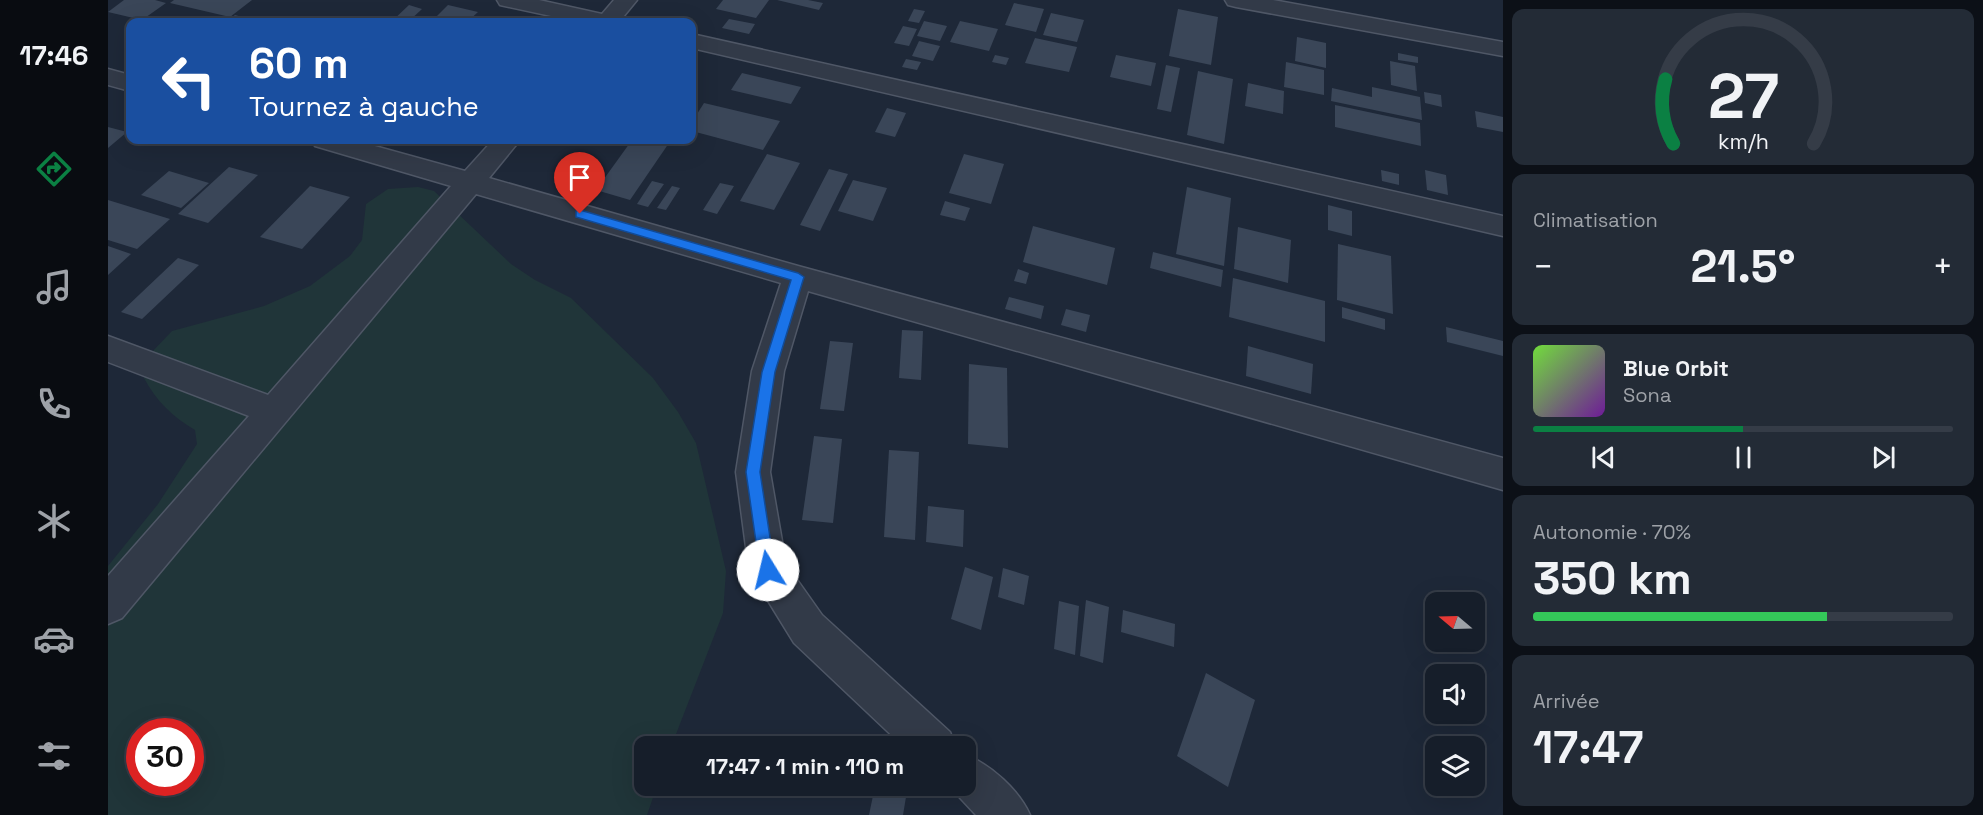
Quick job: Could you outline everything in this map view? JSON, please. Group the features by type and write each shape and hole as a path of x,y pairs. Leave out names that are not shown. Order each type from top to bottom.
{"street":[{"path":"508,0 589,18"},
{"path":"610,18 626,0"},
{"path":"1236,0 1503,49"},
{"path":"696,43 1503,226"},
{"path":"108,77 126,82"},
{"path":"338,144 798,277 1503,474"},
{"path":"108,605 503,144"},
{"path":"798,277 768,372 753,472 768,570 808,628 923,736"},
{"path":"108,350 274,411"},
{"path":"976,785 1008,815"}],"green space":[{"path":"418,187 434,191 511,264 535,280 571,298 653,378 678,412 696,443 726,571 723,613 675,736 634,736 634,796 654,796 647,815 108,815 108,566 158,504 197,444 195,430 166,408 144,378 150,354 172,331 264,306 310,286 350,256 362,240 366,204 388,189"}],"building":[{"path":"124,0 155,0 166,3 145,18 134,18 108,12"},
{"path":"174,0 252,0 230,17 170,3"},
{"path":"723,0 769,0 756,18 716,9"},
{"path":"777,0 808,0 823,3 819,10"},
{"path":"1014,3 1044,9 1036,32 1005,25"},
{"path":"409,5 422,9 412,18 395,18"},
{"path":"448,5 478,12 471,18 435,18"},
{"path":"914,9 925,11 919,23 908,21"},
{"path":"1178,9 1218,17 1211,65 1169,56"},
{"path":"1051,13 1084,20 1077,42 1043,35"},
{"path":"729,19 755,24 749,34 722,28"},
{"path":"924,21 947,26 940,41 917,36"},
{"path":"960,21 998,29 989,51 950,42"},
{"path":"903,26 917,29 909,46 894,43"},
{"path":"1297,37 1326,43 1326,68 1295,61"},
{"path":"1035,38 1077,47 1069,72 1025,63"},
{"path":"919,41 940,46 933,61 912,56"},
{"path":"1398,53 1418,57 1418,63 1398,60"},
{"path":"995,55 1009,58 1006,65 992,62"},
{"path":"1116,55 1156,63 1151,86 1110,77"},
{"path":"906,59 921,62 917,70 902,67"},
{"path":"1390,61 1415,66 1417,91 1391,85"},
{"path":"1286,62 1324,70 1324,95 1284,87"},
{"path":"1166,65 1180,68 1171,112 1157,109"},
{"path":"1198,71 1233,79 1224,144 1187,135"},
{"path":"742,73 801,87 791,104 731,90"},
{"path":"1248,83 1284,91 1283,114 1245,106"},
{"path":"1372,87 1420,97 1422,120 1331,101 1332,88 1372,97"},
{"path":"1424,92 1441,95 1442,107 1425,103"},
{"path":"704,103 780,121 763,150 696,132 696,116"},
{"path":"1335,105 1420,123 1421,146 1335,127"},
{"path":"887,108 906,113 895,137 875,132"},
{"path":"1475,111 1503,117 1503,132 1477,127"},
{"path":"108,127 126,132 126,133 108,148"},
{"path":"629,144 668,144 630,200 596,190"},
{"path":"767,154 800,163 774,210 740,201"},
{"path":"964,154 1004,164 991,204 949,193"},
{"path":"229,167 258,175 208,223 178,214"},
{"path":"829,169 848,174 820,231 800,225"},
{"path":"564,170 578,174 569,187 554,183"},
{"path":"1381,170 1399,174 1399,185 1382,181"},
{"path":"1425,170 1446,175 1448,195 1427,190"},
{"path":"169,171 209,183 181,208 141,195"},
{"path":"853,180 887,188 873,221 838,211"},
{"path":"652,181 664,184 648,207 637,204"},
{"path":"720,183 734,186 717,214 703,210"},
{"path":"310,186 350,197 302,249 260,237"},
{"path":"672,186 680,188 666,210 657,208"},
{"path":"1187,187 1231,198 1224,266 1176,254"},
{"path":"108,200 170,219 137,249 108,240"},
{"path":"945,201 970,208 965,221 940,215"},
{"path":"1328,205 1352,211 1352,236 1328,230"},
{"path":"1033,226 1115,248 1107,285 1023,262"},
{"path":"1238,227 1291,240 1288,283 1234,269"},
{"path":"1338,244 1391,256 1393,314 1337,300"},
{"path":"108,246 131,254 108,275"},
{"path":"1153,252 1223,270 1221,287 1150,268"},
{"path":"178,258 199,265 142,319 121,312"},
{"path":"1018,269 1029,273 1026,284 1014,281"},
{"path":"1233,278 1325,301 1325,342 1229,317"},
{"path":"1009,297 1044,306 1041,319 1005,309"},
{"path":"1342,307 1385,319 1385,330 1342,318"},
{"path":"1066,309 1090,315 1086,332 1061,325"},
{"path":"1446,327 1503,341 1503,356 1447,342"},
{"path":"902,330 923,331 921,380 899,378"},
{"path":"830,341 853,343 844,411 820,409"},
{"path":"1248,346 1313,364 1311,394 1246,376"},
{"path":"969,364 1007,368 1008,448 968,444"},
{"path":"814,436 842,439 833,523 802,520"},
{"path":"889,450 919,452 915,540 884,537"},
{"path":"928,506 964,510 963,547 926,542"},
{"path":"965,567 993,577 981,630 951,619"},
{"path":"1003,568 1029,576 1024,605 998,597"},
{"path":"1086,600 1109,607 1103,663 1080,656"},
{"path":"1059,601 1079,606 1075,655 1054,649"},
{"path":"1123,610 1175,624 1174,647 1121,632"},
{"path":"1206,673 1255,700 1228,787 1177,756"},
{"path":"873,796 906,796 903,815 869,815"}],"route":[{"path":"580,214 798,277 768,372 753,472 768,570"}]}
